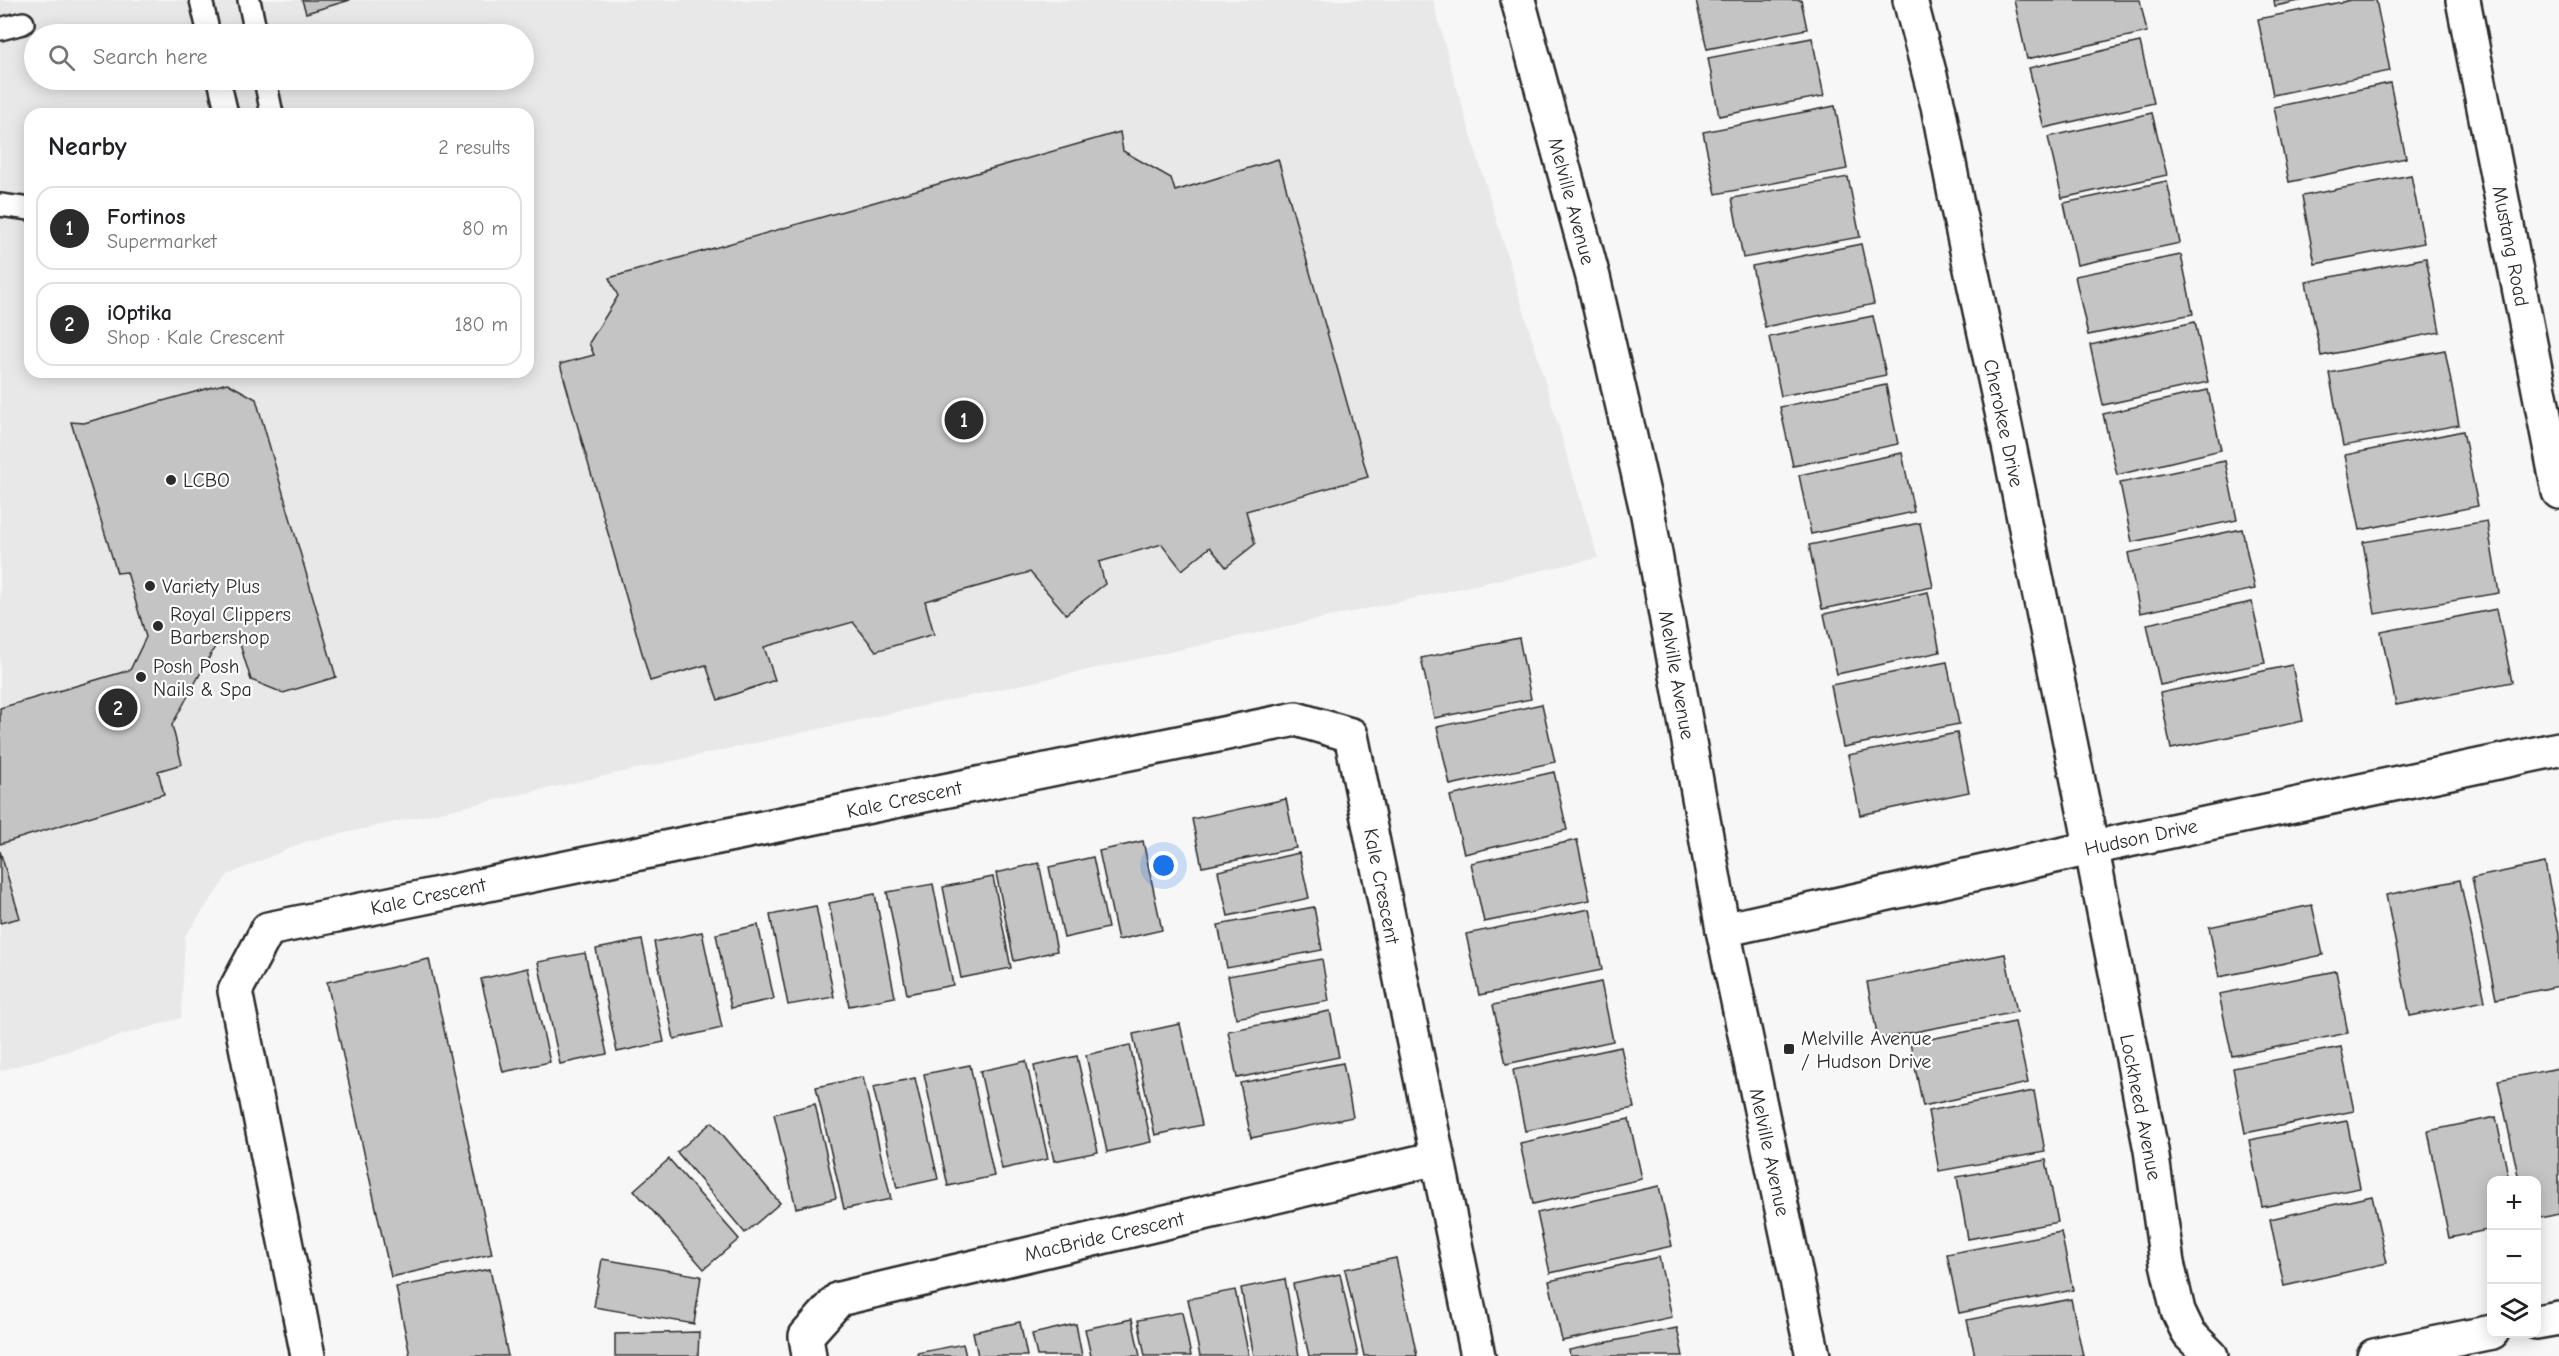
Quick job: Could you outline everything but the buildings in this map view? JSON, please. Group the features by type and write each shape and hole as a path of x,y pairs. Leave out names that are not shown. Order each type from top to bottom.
{"street":[{"name":"Melville Avenue","path":"1518,0 1593,277 1648,515 1723,930 1813,1356"},
{"name":"Cherokee Drive","path":"1910,0 1938,106 2091,848"},
{"name":"Mustang Road","path":"2463,0 2559,492"},
{"name":"Kale Crescent","path":"308,1356 235,991 268,929 1296,719 1351,735 1478,1356"},
{"name":"Hudson Drive","path":"1723,930 2091,848 2559,749"},
{"name":"Lockheed Avenue","path":"2091,848 2151,1150 2167,1263 2178,1311 2189,1334 2211,1356"},
{"name":"MacBride Crescent","path":"809,1356 806,1336 839,1299 1437,1158"},
{"path":"2541,1321 2559,1318"},
{"path":"2374,1356 2487,1333"}],"lane":[{"path":"201,0 207,24"},
{"path":"249,0 254,24"},
{"path":"0,29 23,23"},
{"path":"221,90 226,108"},
{"path":"267,90 271,108"},
{"path":"0,206 24,208"}],"shaded area":[{"path":"0,0 1433,0 1450,65 1598,558 304,842 228,875 185,936 181,1018 0,1071"}],"place":[{"name":"Fortinos","path":"964,420"},
{"name":"LCBO","path":"171,480"},
{"name":"Variety Plus","path":"150,586"},
{"name":"Royal Clippers Barbershop","path":"158,626"},
{"name":"Posh Posh Nails & Spa","path":"141,677"},
{"name":"iOptika","path":"118,708"},
{"name":"Melville Avenue / Hudson Drive","path":"1789,1049"}]}
